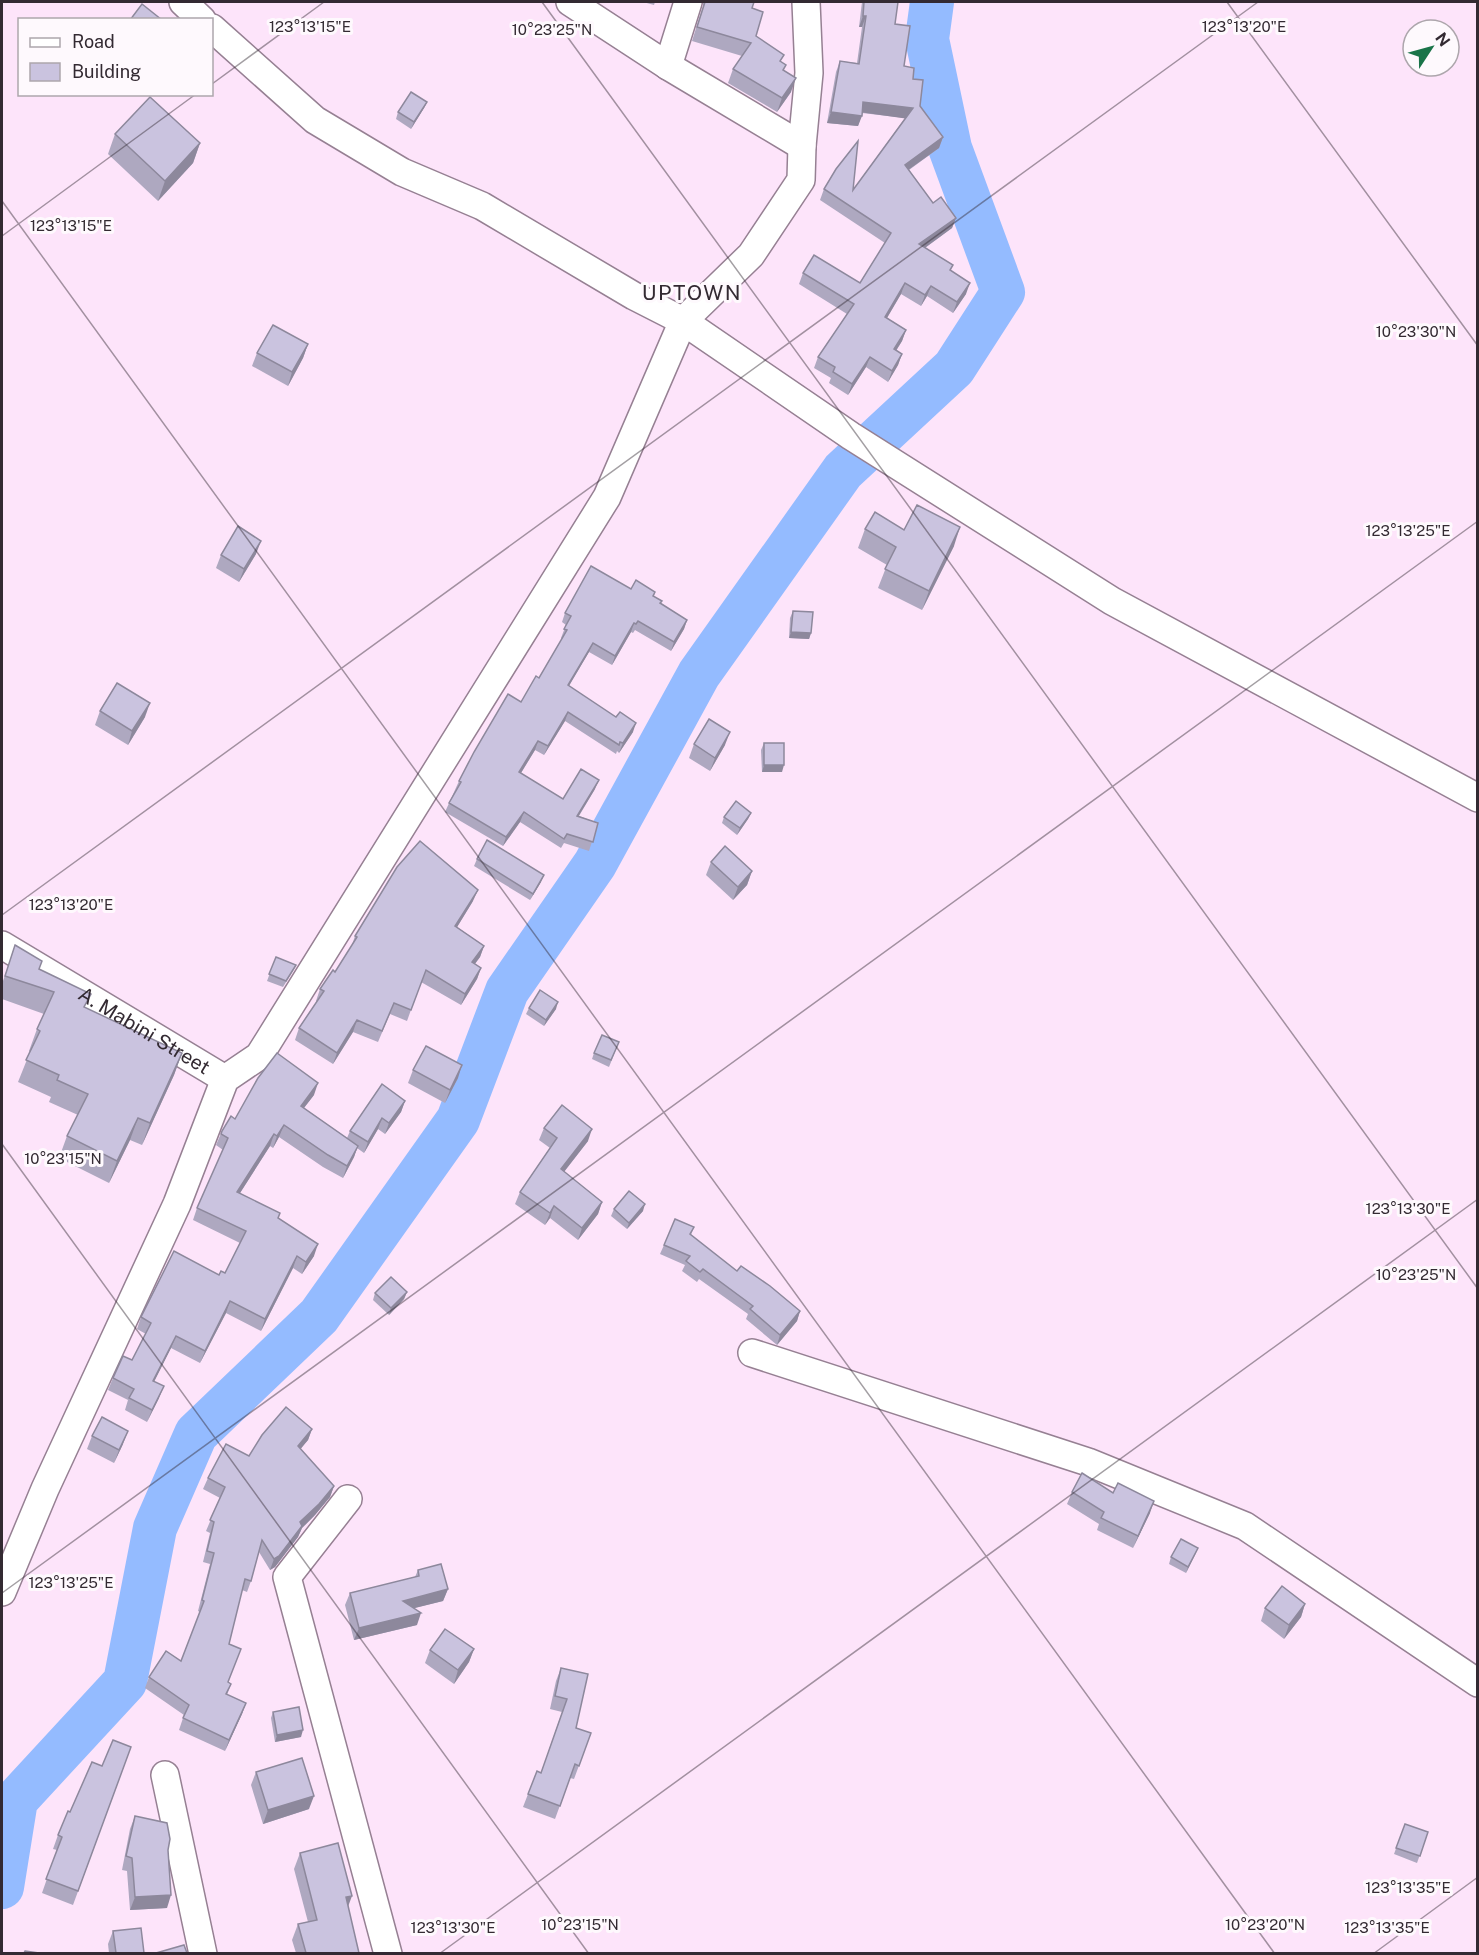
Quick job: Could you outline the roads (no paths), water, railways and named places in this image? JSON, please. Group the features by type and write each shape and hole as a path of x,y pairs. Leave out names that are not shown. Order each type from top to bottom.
{"street":[{"path":"183,2 200,18"},
{"path":"570,2 668,66 802,147"},
{"path":"668,66 688,2"},
{"path":"2,1593 45,1489 177,1204 225,1079 259,1056 608,497 683,321 752,255 801,180 809,73 806,2"},
{"path":"213,29 315,120 402,172 482,206 634,296 683,321 851,436 1112,601 1478,798"},
{"name":"A. Mabini Street","path":"2,945 225,1079"},
{"path":"752,1353 1088,1462 1245,1526 1478,1683"},
{"path":"348,1499 287,1576 387,1953"},
{"path":"165,1775 203,1953"}],"waterway":[{"path":"2,1887 16,1800 125,1682 155,1528 196,1434 319,1316 458,1120 507,991 595,864 699,674 843,471 954,368 1003,292 950,148 927,39 932,2"}],"district":[{"name":"UPTOWN","path":"692,292"}]}
